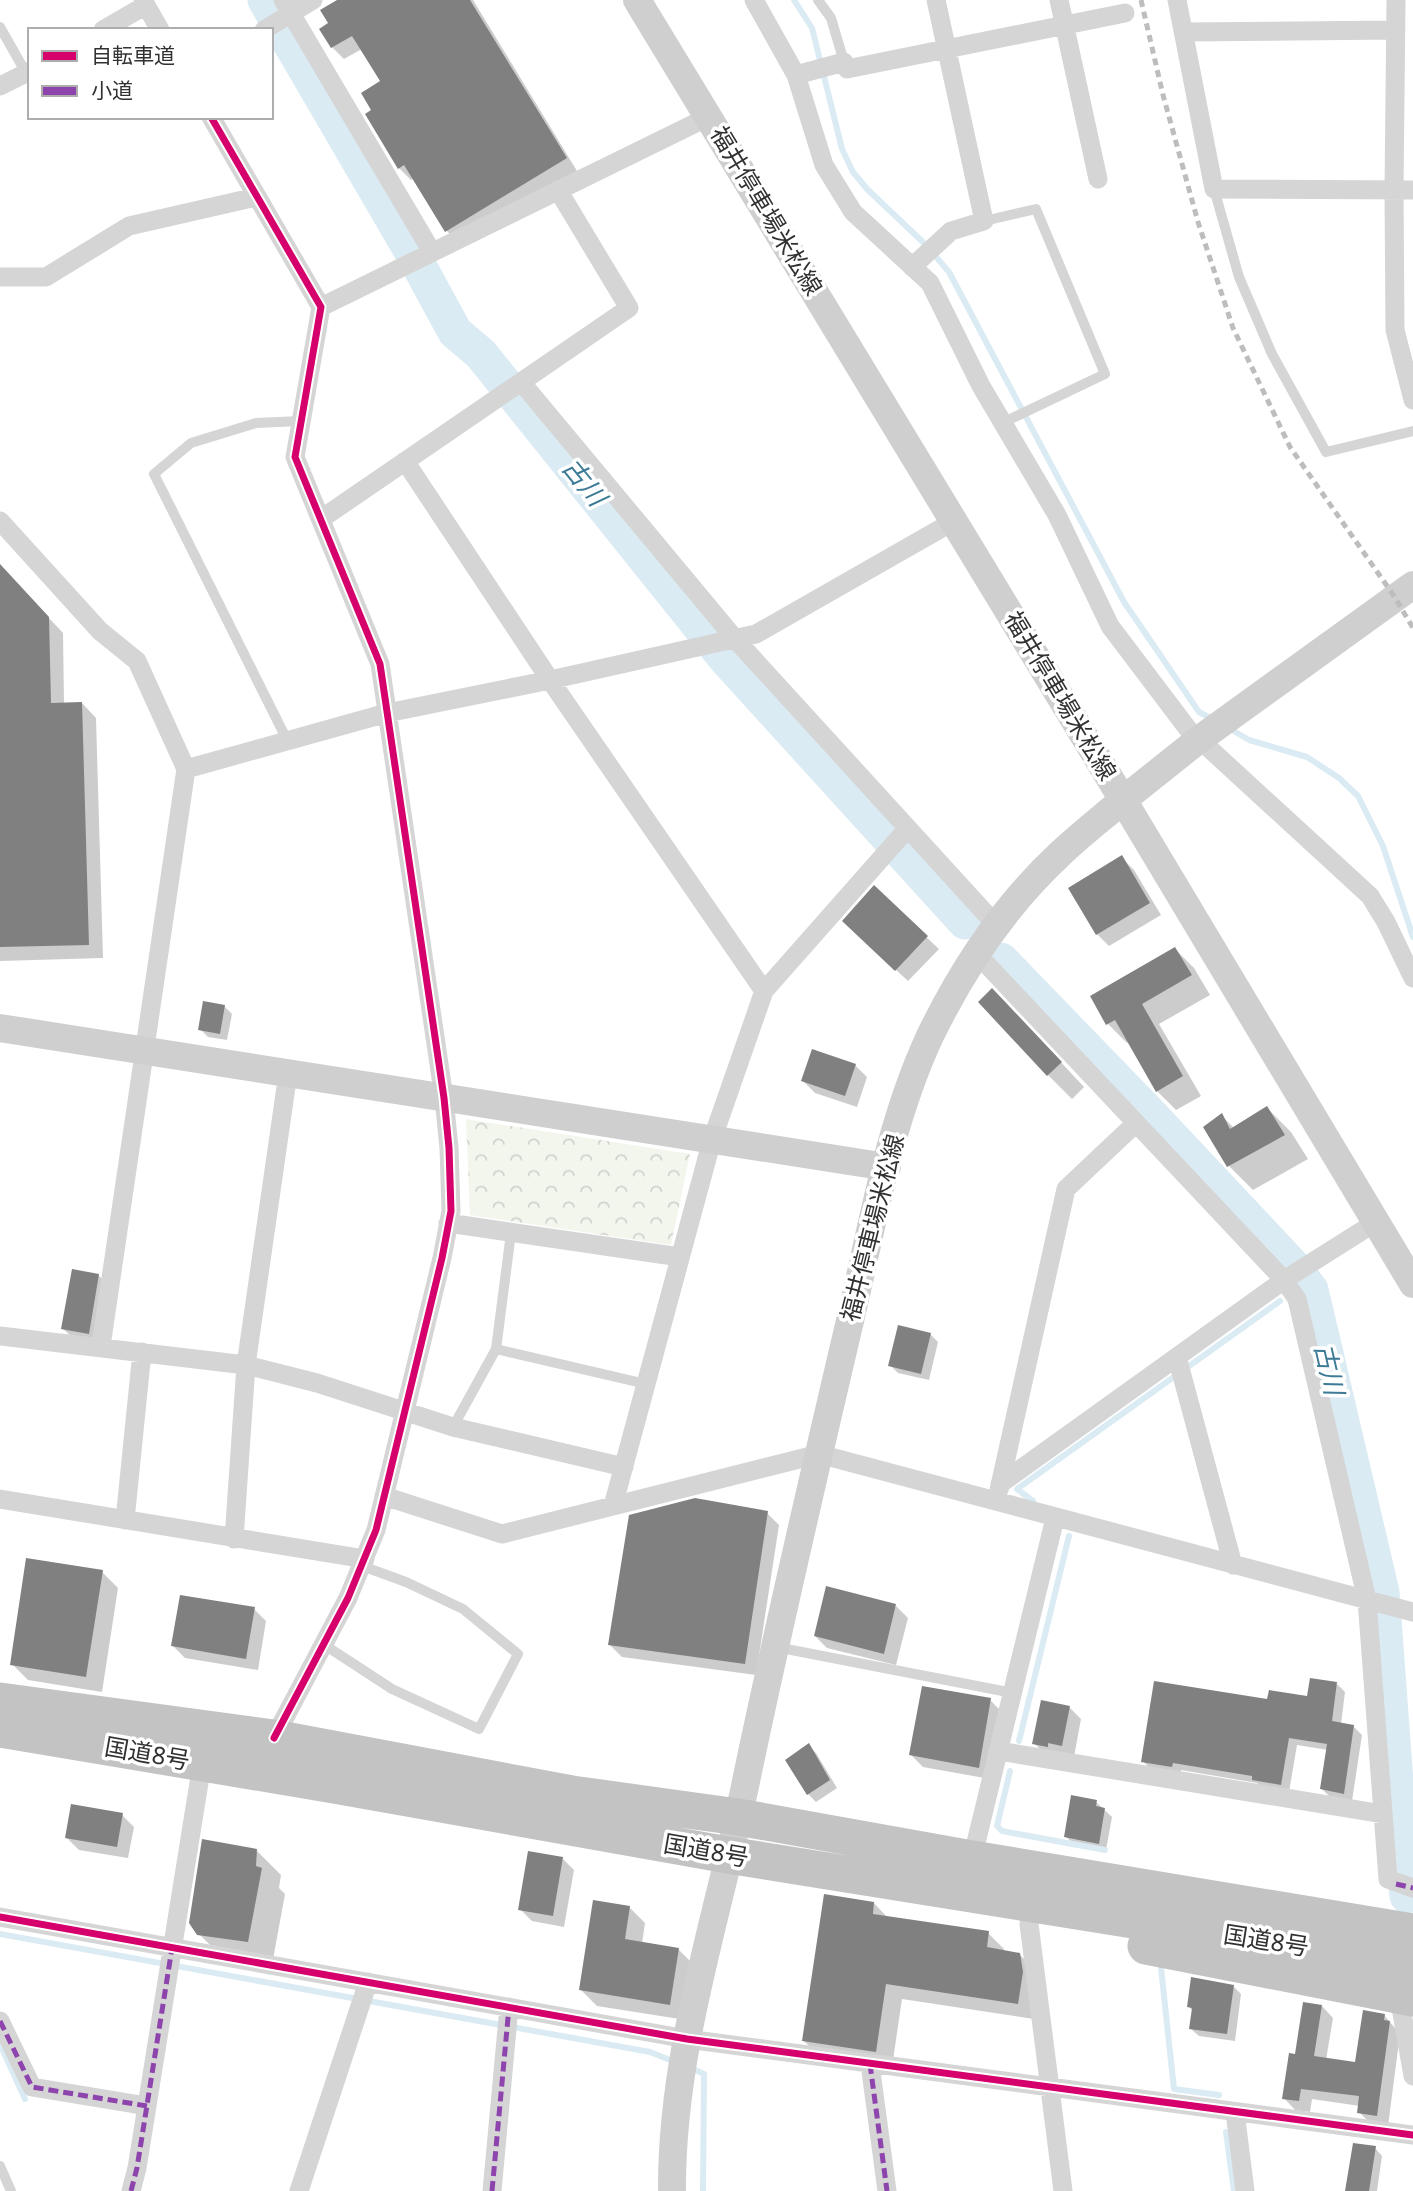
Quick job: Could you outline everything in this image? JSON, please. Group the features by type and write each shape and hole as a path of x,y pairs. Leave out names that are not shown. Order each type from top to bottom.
{"highway":[{"name":"国道8号","path":"0,1701 274,1738 572,1794 738,1817 972,1859 1413,1932"},
{"name":"国道8号","path":"0,1730 924,1887 1408,1986"},
{"path":"924,1887 966,1905 1029,1924 1408,1986"}],"street":[{"path":"266,28 287,7 313,0"},
{"name":"福井停車場米松線","path":"637,0 1123,800 1059,855 976,954 947,1002 907,1093 887,1167 774,1646 687,2039 676,2101 672,2149 673,2191"},
{"path":"754,0 796,75 824,165 853,212 930,283 981,386 1057,515 1110,626 1198,740 1370,896 1408,957 1413,978"},
{"path":"912,267 951,231 984,221 936,0"},
{"path":"1059,0 1098,179"},
{"path":"1177,0 1214,189 1403,190"},
{"path":"1396,0 1403,190 1395,330 1413,400"},
{"path":"106,28 145,3 159,28"},
{"path":"287,7 432,252"},
{"path":"796,75 844,62 847,69 1125,13"},
{"path":"1184,32 1396,30"},
{"path":"0,86 28,72"},
{"path":"321,307 708,117"},
{"path":"212,119 321,307 295,457 380,664 444,1098 449,1148 451,1211 376,1530 348,1598 274,1738"},
{"path":"321,519 629,309 558,190"},
{"path":"0,277 46,277 129,226 256,197"},
{"path":"522,383 736,640 997,926"},
{"path":"405,461 550,680 764,991"},
{"path":"0,521 100,631 137,661 186,768 101,1346"},
{"path":"186,768 387,713 756,634 954,521"},
{"path":"1413,585 1394,596 1198,740 1123,800 1413,1284"},
{"path":"613,1506 712,1140 764,991 908,828"},
{"path":"976,954 1284,1280 1297,1299 1367,1600 1388,1880 1404,1886"},
{"path":"0,1028 887,1167"},
{"path":"234,1539 246,1365 288,1073"},
{"path":"998,1493 1066,1189 1136,1123"},
{"path":"998,1493 1177,1357 1284,1280 1376,1222"},
{"path":"448,1223 680,1256"},
{"path":"0,1336 246,1365 317,1383 453,1427 624,1467"},
{"path":"125,1520 142,1352"},
{"path":"1177,1357 1233,1565"},
{"path":"384,1496 502,1534 819,1454 998,1493 1055,1518 1413,1612"},
{"path":"0,1499 363,1563"},
{"path":"972,1859 1055,1518"},
{"path":"999,1751 1383,1814"},
{"path":"131,2191 202,1764"},
{"path":"0,1919 687,2039 1413,2135"},
{"path":"1029,1924 1063,2191"},
{"path":"299,2191 368,1982"},
{"path":"1408,1986 1413,2076"},
{"path":"492,2191 509,2007"},
{"path":"0,2021 6,2047 32,2087 147,2106"},
{"path":"870,2064 887,2191"},
{"path":"1235,2112 1245,2191"}],"lane":[{"path":"818,0 831,18 844,62"},
{"path":"0,27 28,72"},
{"path":"1214,189 1239,276 1267,343 1326,452 1413,431"},
{"path":"984,221 1037,209 1105,374 1002,423"},
{"path":"287,740 153,474 191,443 256,423 301,421"},
{"path":"453,1427 496,1349 512,1233"},
{"path":"496,1349 646,1384"},
{"path":"323,1644 392,1689 479,1729 518,1654 463,1609 363,1563"},
{"path":"774,1646 1013,1693"},
{"path":"0,2166 11,2191"}],"green space":[{"path":"466,1119 690,1154 671,1245 470,1215"}],"building":[{"path":"337,0 470,0 567,158 445,232 404,165 398,169 365,114 371,110 361,93 380,81 352,36 331,48 319,29 328,23 320,10"},
{"path":"0,564 49,617 51,703 82,702 89,945 0,947"},
{"path":"1122,855 1150,903 1096,935 1068,888"},
{"path":"874,885 928,936 895,971 842,921"},
{"path":"1175,947 1192,975 1142,1004 1183,1076 1156,1092 1115,1020 1106,1025 1090,996"},
{"path":"992,988 1062,1062 1047,1076 978,1002"},
{"path":"203,1001 225,1005 220,1034 198,1030"},
{"path":"812,1049 856,1064 845,1096 801,1081"},
{"path":"1267,1106 1285,1135 1227,1167 1203,1127 1222,1113 1230,1129"},
{"path":"72,1269 99,1274 89,1334 61,1329"},
{"path":"898,1325 931,1333 921,1374 888,1366"},
{"path":"695,1498 768,1511 745,1664 608,1645 629,1515"},
{"path":"26,1558 103,1570 86,1677 10,1665"},
{"path":"826,1586 896,1604 884,1654 814,1636"},
{"path":"180,1595 255,1607 246,1659 171,1646"},
{"path":"1310,1678 1337,1682 1332,1721 1354,1725 1344,1794 1320,1789 1327,1744 1289,1738 1281,1785 1252,1780 1252,1776 1173,1763 1172,1767 1141,1762 1154,1681 1267,1699 1269,1690 1307,1696"},
{"path":"922,1686 991,1698 979,1768 909,1755"},
{"path":"1041,1700 1070,1706 1062,1746 1032,1744"},
{"path":"809,1743 830,1780 807,1795 785,1760"},
{"path":"1071,1795 1097,1800 1096,1806 1105,1808 1099,1844 1064,1837"},
{"path":"71,1804 123,1813 117,1847 65,1838"},
{"path":"202,1839 257,1849 256,1866 262,1868 248,1942 197,1935 189,1923"},
{"path":"528,1851 563,1857 553,1916 518,1910"},
{"path":"824,1894 874,1902 873,1914 989,1931 987,1947 1020,1953 1023,1972 1018,2004 886,1984 876,2052 802,2041"},
{"path":"593,1900 630,1906 625,1939 679,1948 670,2005 579,1990"},
{"path":"1191,1977 1234,1985 1227,2034 1189,2029 1192,2008 1187,2007"},
{"path":"1303,2002 1322,2005 1314,2056 1355,2062 1363,2010 1385,2014 1384,2020 1390,2021 1377,2116 1357,2113 1359,2096 1301,2089 1299,2101 1282,2099 1289,2053 1295,2054"},
{"path":"1353,2143 1376,2146 1369,2191 1345,2191"}],"waterway":[{"name":"古川","path":"265,0 410,249 455,332 481,354 725,658 965,922"},
{"path":"794,0 812,28 842,149 853,172 949,272 1124,602 1199,712 1214,720"},
{"path":"1227,727 1249,740 1307,757 1339,778 1358,796 1383,846 1413,937"},
{"name":"古川","path":"1001,960 1294,1267 1311,1290 1382,1592 1407,1896"},
{"path":"1033,1501 1017,1489 1280,1301"},
{"path":"1019,1741 1069,1536"},
{"path":"1010,1771 997,1826 1002,1831 1105,1850"},
{"path":"0,1934 650,2052 675,2062"},
{"path":"1161,1968 1174,2089 1219,2095"},
{"path":"0,2044 25,2099"},
{"path":"691,2068 704,2074 703,2191"},
{"path":"1226,2132 1234,2191"}],"railway":[{"path":"1141,0 1163,95 1198,222 1233,328 1290,447 1394,596 1413,628"}],"marked path":[{"path":"1396,1884 1413,1888"},
{"path":"131,2191 172,1948"},
{"path":"492,2191 509,2007"},
{"path":"0,2021 32,2087 147,2106"},
{"path":"870,2064 887,2191"}],"cycle path":[{"path":"212,119 321,307 295,457 380,664 444,1098 449,1148 451,1211 376,1530 348,1598 274,1738"},
{"path":"0,1917 687,2039 1413,2135"}]}
